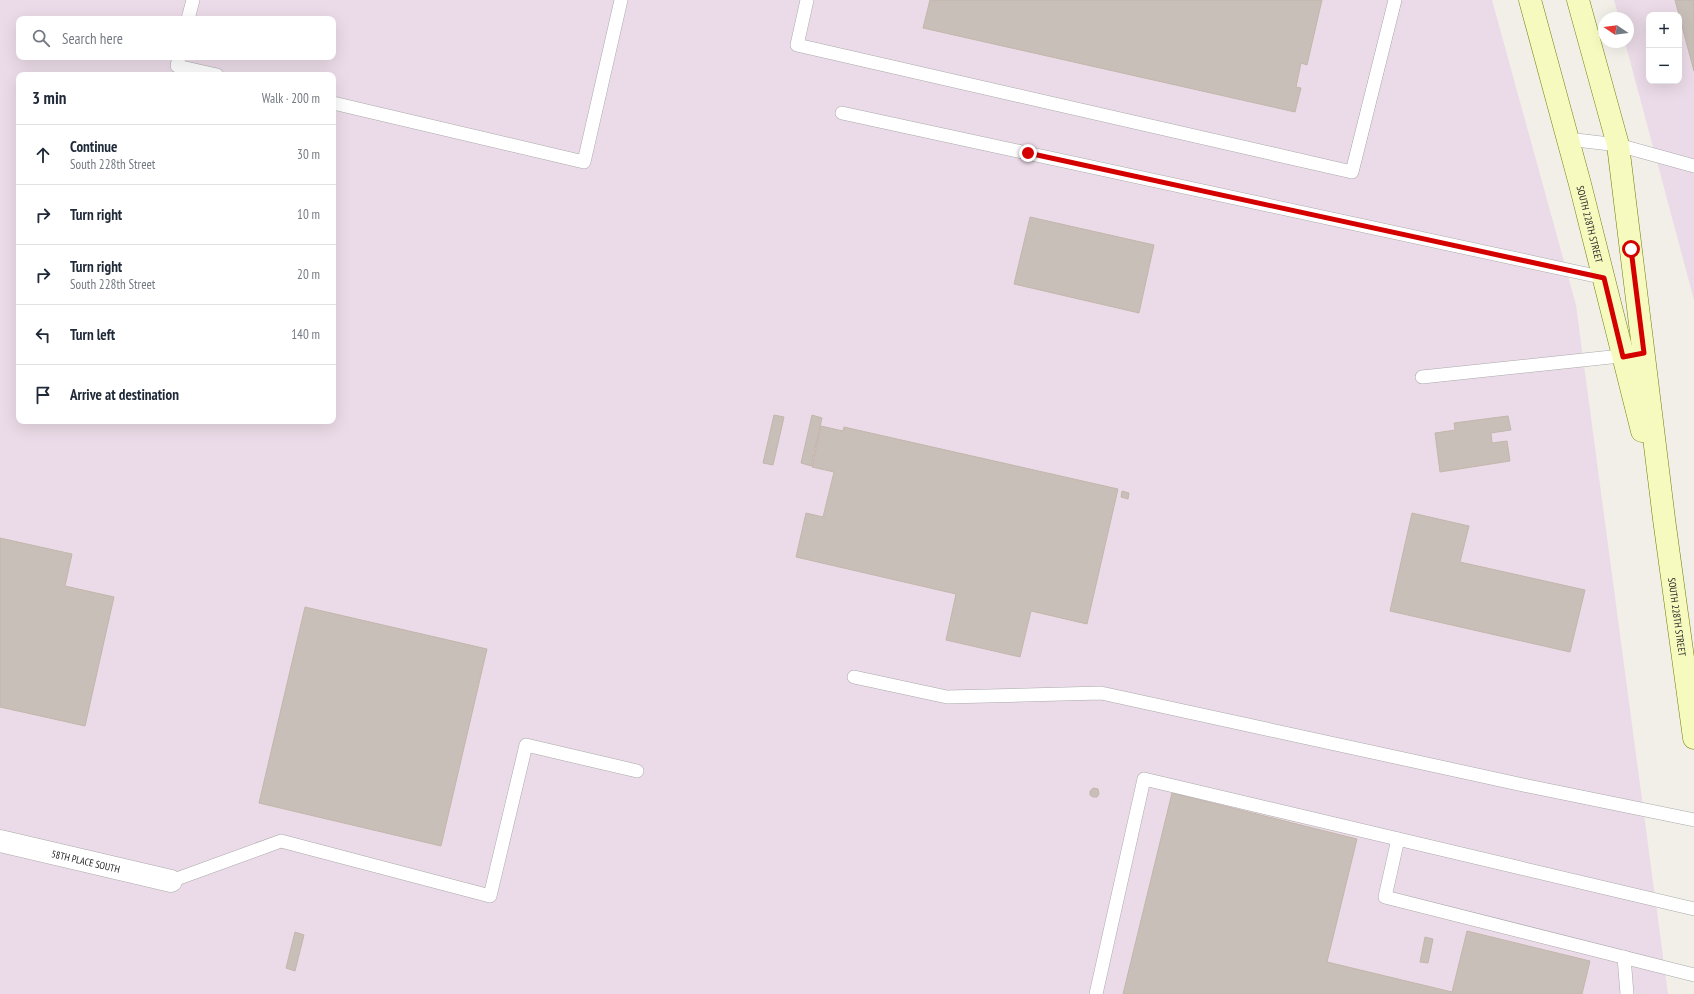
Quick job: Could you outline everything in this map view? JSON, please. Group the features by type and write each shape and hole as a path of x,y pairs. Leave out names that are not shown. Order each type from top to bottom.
{"main road":[{"name":"SOUTH 228TH STREET","path":"1530,0 1604,278 1633,355"},
{"name":"SOUTH 228TH STREET","path":"1578,0 1618,145 1633,355 1664,519 1694,738"}],"street":[{"name":"58TH PLACE SOUTH","path":"0,841 171,881"}],"lane":[{"path":"189,16 193,0"},
{"path":"336,103 584,162 621,0"},
{"path":"808,0 797,45 1352,172 1395,0"},
{"path":"178,60 177,66 204,72"},
{"path":"842,113 1604,278"},
{"path":"1568,139 1618,145 1694,166"},
{"path":"1422,377 1633,355"},
{"path":"854,677 947,697 1101,692 1520,784 1694,820"},
{"path":"171,881 281,841 490,896 526,745 637,771"},
{"path":"1096,994 1144,779 1694,909"},
{"path":"1398,839 1385,897 1694,975"},
{"path":"1624,958 1628,994"}],"shaded area":[{"path":"0,0 1492,0 1576,305 1668,994 0,994"},
{"path":"1614,0 1694,0 1694,300 1627,48 1634,48 1634,12 1617,12"}],"building":[{"path":"930,0 1322,0 1307,65 1301,63 1296,87 1301,88 1295,112 923,28"},
{"path":"1675,0 1694,0 1694,71 1682,26 1682,12 1678,12"},
{"path":"1030,217 1154,245 1139,313 1014,284"},
{"path":"774,415 784,417 773,465 763,463"},
{"path":"812,415 822,418 811,466 801,463"},
{"path":"1508,416 1511,430 1491,433 1492,443 1507,441 1510,461 1440,472 1435,433 1455,430 1454,423"},
{"path":"821,426 843,431 844,427 1118,489 1087,624 1031,611 1020,657 946,640 956,594 796,557 806,513 823,517 834,472 812,467"},
{"path":"1122,491 1129,493 1128,499 1121,497"},
{"path":"1412,513 1469,526 1460,562 1585,590 1570,652 1390,611"},
{"path":"0,538 72,554 65,586 114,597 85,726 0,707"},
{"path":"305,607 487,649 441,846 259,803"},
{"path":"1093,788 1098,789 1099,794 1097,797 1090,795 1090,791"},
{"path":"1172,793 1357,839 1327,962 1452,992 1467,931 1590,961 1582,994 1123,994"},
{"path":"295,932 304,935 295,971 286,968"},
{"path":"1425,937 1433,939 1428,963 1420,962"}],"route":[{"path":"1028,153 1604,278 1623,357 1644,353 1631,249"}]}
